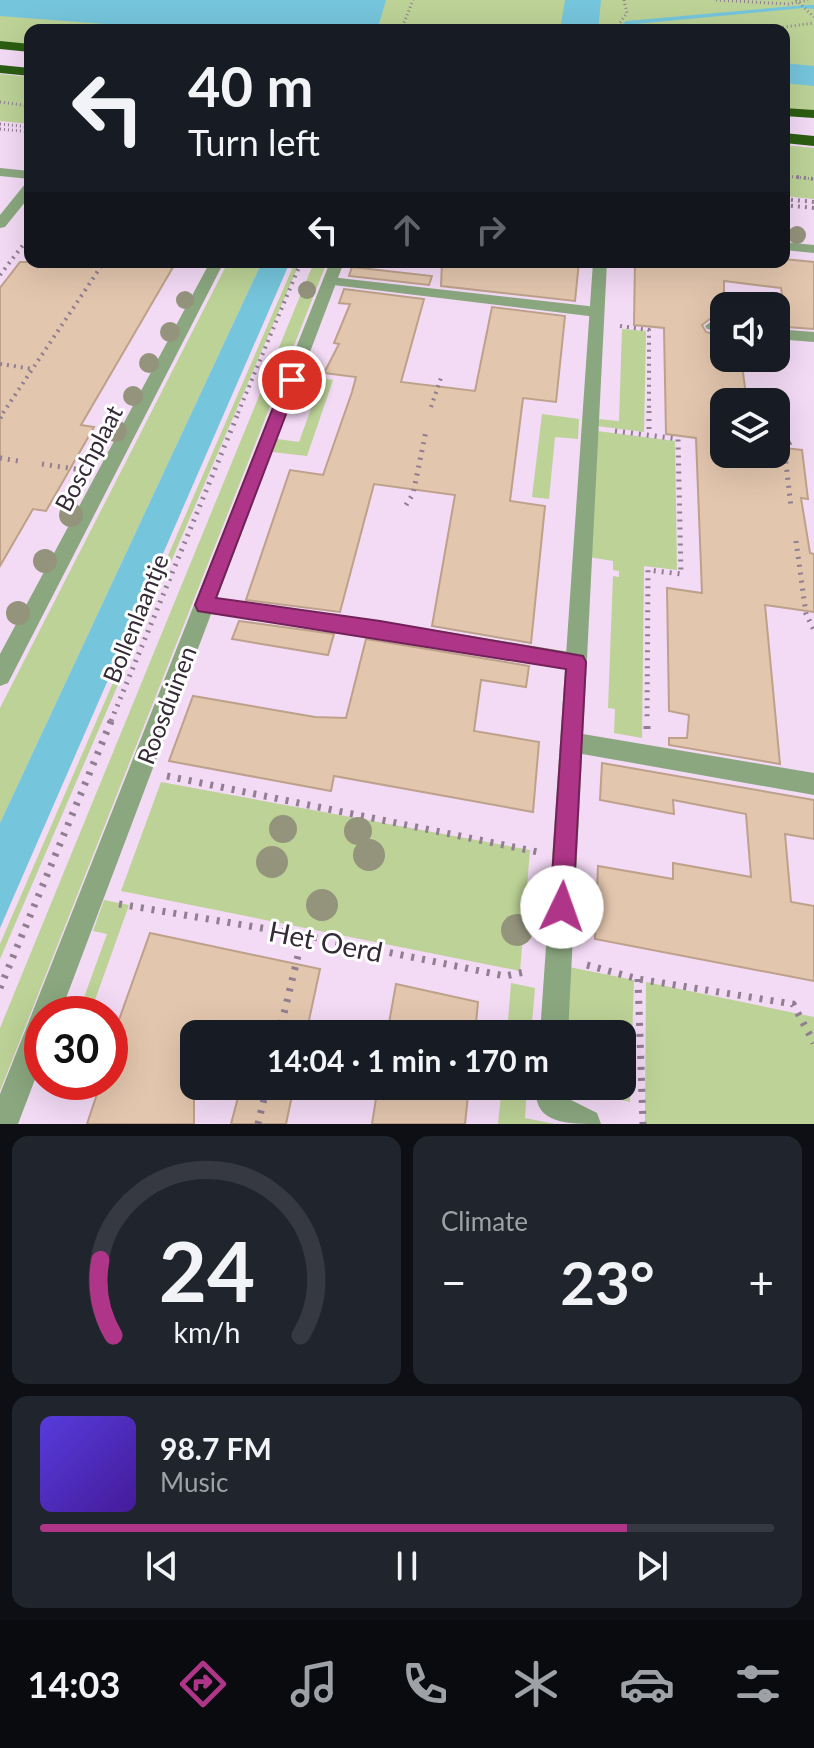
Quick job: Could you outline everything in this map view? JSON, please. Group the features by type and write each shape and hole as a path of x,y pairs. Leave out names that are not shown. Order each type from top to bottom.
{"highway":[{"path":"0,45 24,47"},
{"path":"0,69 24,71"},
{"path":"790,112 814,114"},
{"path":"790,139 814,141"}],"street":[{"path":"0,172 24,174"},
{"path":"0,224 24,194"},
{"path":"790,247 814,249"},
{"name":"Boschplaat","path":"0,676 214,268"},
{"path":"555,1020 600,268"},
{"name":"Roosduinen","path":"53,996 334,272"},
{"path":"3,1124 24,1070"},
{"path":"550,1100 550,1105 586,1124"}],"lane":[{"path":"334,272 596,317"},
{"path":"790,335 814,337"},
{"path":"204,605 380,629 576,662"},
{"path":"571,742 814,784"}],"path":[{"path":"403,24 413,0"},
{"path":"619,24 627,13 624,0"},
{"path":"716,0 808,0"},
{"path":"797,2 814,17"},
{"path":"790,26 814,23"},
{"path":"0,102 24,105"},
{"path":"0,126 24,128"},
{"path":"790,177 814,179"},
{"path":"790,200 814,202"},
{"path":"790,206 814,208"},
{"path":"0,275 24,244"},
{"path":"0,418 100,268"},
{"name":"Bollenlaantje","path":"0,988 299,268"},
{"path":"596,317 649,330 649,435"},
{"path":"0,364 33,369"},
{"path":"431,407 442,375"},
{"path":"590,427 678,439 681,574 648,570 647,755"},
{"path":"406,505 413,494 426,431"},
{"path":"791,442 784,446 791,507"},
{"path":"0,458 18,461"},
{"path":"42,464 70,469"},
{"path":"796,541 806,614 814,630"},
{"path":"138,776 168,776 564,858"},
{"name":"Het Oerd","path":"90,899 303,935 505,976 519,975 559,957"},
{"path":"282,1020 303,935"},
{"path":"559,957 638,979 793,1004 814,1043"},
{"path":"638,979 643,1124"},
{"path":"258,1124 264,1100"}],"green space":[{"path":"0,0 814,0 814,112 790,110 790,24 24,24 24,47 0,45"},
{"path":"0,74 24,76 24,123 0,121"},
{"path":"790,146 814,148 814,199 790,197"},
{"path":"225,268 259,268 0,823 0,708"},
{"path":"292,268 297,268 0,959 0,944"},
{"path":"312,268 325,268 37,996 24,996 24,1030 0,1091 0,1028"},
{"path":"622,329 646,331 644,432 597,426 597,419 619,421"},
{"path":"322,378 333,380 307,456 272,452 277,439 299,442"},
{"path":"542,414 579,419 578,439 555,437 549,499 532,497"},
{"path":"597,431 675,441 677,570 644,566 642,738 614,733 615,709 608,708 613,576 619,577 619,571 613,570 613,561 589,557"},
{"path":"161,782 530,850 520,971 121,891"},
{"path":"104,900 129,905 96,996 85,996 107,934 93,931"},
{"path":"564,966 634,980 633,1020 561,1020"},
{"path":"646,982 814,1017 814,1124 645,1124"},
{"path":"511,983 535,988 532,1020 508,1020"},
{"path":"501,1100 526,1100 525,1118 555,1124 498,1124"}],"water":[{"path":"0,0 386,0 379,24 105,24 0,16"},
{"path":"565,0 601,0 599,24 561,24"},
{"path":"790,64 814,66 814,86 790,84"},
{"path":"259,268 287,268 0,928 0,823"}],"building":[{"path":"790,260 814,262 814,329 790,327 790,292 782,292 781,288 724,281 724,292 710,292 710,319 702,325 710,333 710,372 743,372 745,388 710,388 710,468 790,468 790,449 802,450 808,499 801,498 810,553 814,554 814,612 765,605 780,764 669,745 669,738 687,738 689,715 669,711 667,588 702,593 696,438 666,434 664,328 634,325 635,268 790,268"},
{"path":"20,262 24,262 24,268 173,268 81,425 94,427 46,511 33,509 0,566 0,288"},
{"path":"352,268 361,268 432,276 429,285 349,276"},
{"path":"442,268 578,268 575,301 441,286"},
{"path":"344,289 424,299 401,382 475,391 492,307 565,316 556,402 523,398 510,501 545,506 531,643 432,626 455,495 374,484 340,612 246,600 290,470 323,475 352,392 356,377 324,373 339,344 334,343 350,304 339,303"},
{"path":"239,621 334,634 328,655 232,639"},
{"path":"366,639 529,666 526,687 481,680 474,731 539,742 533,812 334,776 331,791 169,761 193,696 315,717 346,718"},
{"path":"602,763 814,800 814,839 785,834 791,902 814,906 814,981 595,939 598,866 673,879 673,863 751,877 746,814 673,800 674,814 600,800"},
{"path":"150,933 320,969 309,1020 180,1020 180,1100 194,1100 194,1124 87,1124 95,1100 128,1100 128,996"},
{"path":"396,984 478,1002 476,1020 390,1020"},
{"path":"237,1100 291,1100 286,1124 231,1124"},
{"path":"376,1100 468,1100 465,1124 372,1124"}],"waterway":[{"path":"805,7 814,7"},
{"path":"626,23 801,8"}],"route":[{"path":"292,380 204,605 380,629 576,662 562,907"}]}
